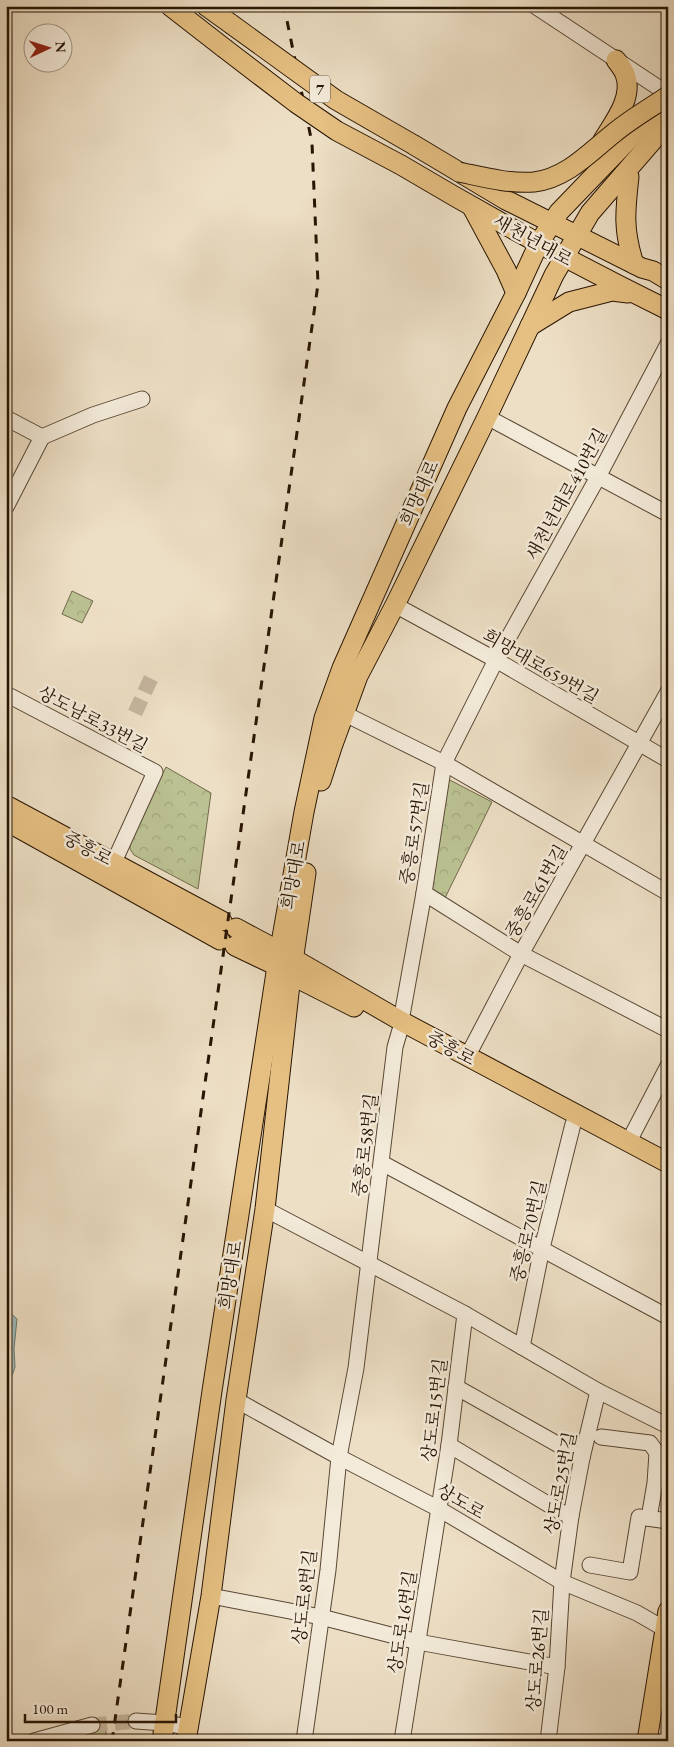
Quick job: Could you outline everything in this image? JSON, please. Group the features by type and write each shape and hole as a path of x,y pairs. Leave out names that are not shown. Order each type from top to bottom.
{"main road":[{"name":"새천년대로","path":"170,6 296,103 337,131 564,257 668,310"},
{"name":"새천년대로","path":"206,6 336,100 493,193 555,219 634,264 653,271 668,280"},
{"path":"555,219 625,100 627,87 625,74 616,60"},
{"path":"459,172 516,182 534,182 548,178 579,163 615,132 668,96"},
{"name":"희망대로","path":"163,1732 212,1391 285,963 310,780 324,718 342,668 457,408 516,293 539,243 555,219 576,195 668,96"},
{"name":"희망대로","path":"187,1734 211,1596 236,1400 265,1208 285,963 320,788 332,747 358,676 395,606 564,257 590,213 668,123"},
{"path":"578,232 597,217 629,177 668,138"},
{"path":"493,193 522,192 544,188 586,169"},
{"path":"629,177 625,228 634,264"},
{"path":"471,206 506,270 516,293"},
{"path":"530,326 569,302 612,291 636,294"},
{"name":"중흥로","path":"6,805 114,862 228,934"},
{"name":"중흥로","path":"6,821 285,963 401,1026 572,1124 668,1175"},
{"name":"중흥로","path":"401,1026 467,1057 668,1163"},
{"path":"647,1741 668,1611"}],"street":[{"path":"535,6 668,96"},
{"name":"새천년대로410번길","path":"496,660 598,476 668,344"},
{"path":"6,507 42,437 93,415 142,399"},
{"path":"487,417 668,514"},
{"path":"6,418 42,437"},
{"name":"희망대로659번길","path":"395,606 496,660 668,760"},
{"name":"중흥로57번길","path":"401,1026 444,763 496,660"},
{"name":"중흥로61번길","path":"467,1057 521,954 668,692"},
{"name":"상도남로33번길","path":"6,694 155,772 114,862"},
{"path":"345,714 444,763 668,893"},
{"path":"424,893 521,954 668,1030"},
{"name":"중흥로58번길","path":"338,1457 356,1368 395,1047 401,1026"},
{"path":"628,1142 668,1066"},
{"name":"중흥로70번길","path":"522,1347 542,1248 572,1124"},
{"path":"382,1163 668,1317"},
{"path":"265,1208 465,1314 598,1391 668,1426"},
{"name":"상도로15번길","path":"439,1509 465,1314"},
{"path":"456,1387 582,1458"},
{"name":"상도로25번길","path":"562,1582 571,1516 598,1391"},
{"name":"상도로","path":"236,1400 338,1457 439,1509 562,1582 637,1613 666,1631"},
{"path":"601,1437 650,1443 657,1453 655,1483 649,1518"},
{"path":"449,1445 561,1512 571,1516"},
{"name":"상도로8번길","path":"304,1741 328,1570 338,1457"},
{"name":"상도로16번길","path":"402,1741 439,1509"},
{"path":"590,1565 630,1572 639,1517 668,1520"},
{"name":"상도로26번길","path":"548,1741 557,1666 562,1582"},
{"path":"211,1596 321,1617 418,1642 557,1666"},
{"path":"136,1721 163,1732 187,1734"},
{"path":"34,1741 92,1725"}],"green space":[{"path":"72,591 93,601 82,623 62,614"},
{"path":"166,767 211,793 198,889 134,855 130,849 130,838"},
{"path":"444,777 492,802 445,898 429,891"},
{"path":"106,1730 106,1741 44,1741 92,1731"}],"water":[{"path":"6,1309 17,1319 14,1349 15,1367 6,1394"}],"tunnel":[{"path":"135,713 153,674"},
{"path":"92,1725 136,1721"}],"railway":[{"path":"112,1741 318,284 312,143 284,6"}]}
